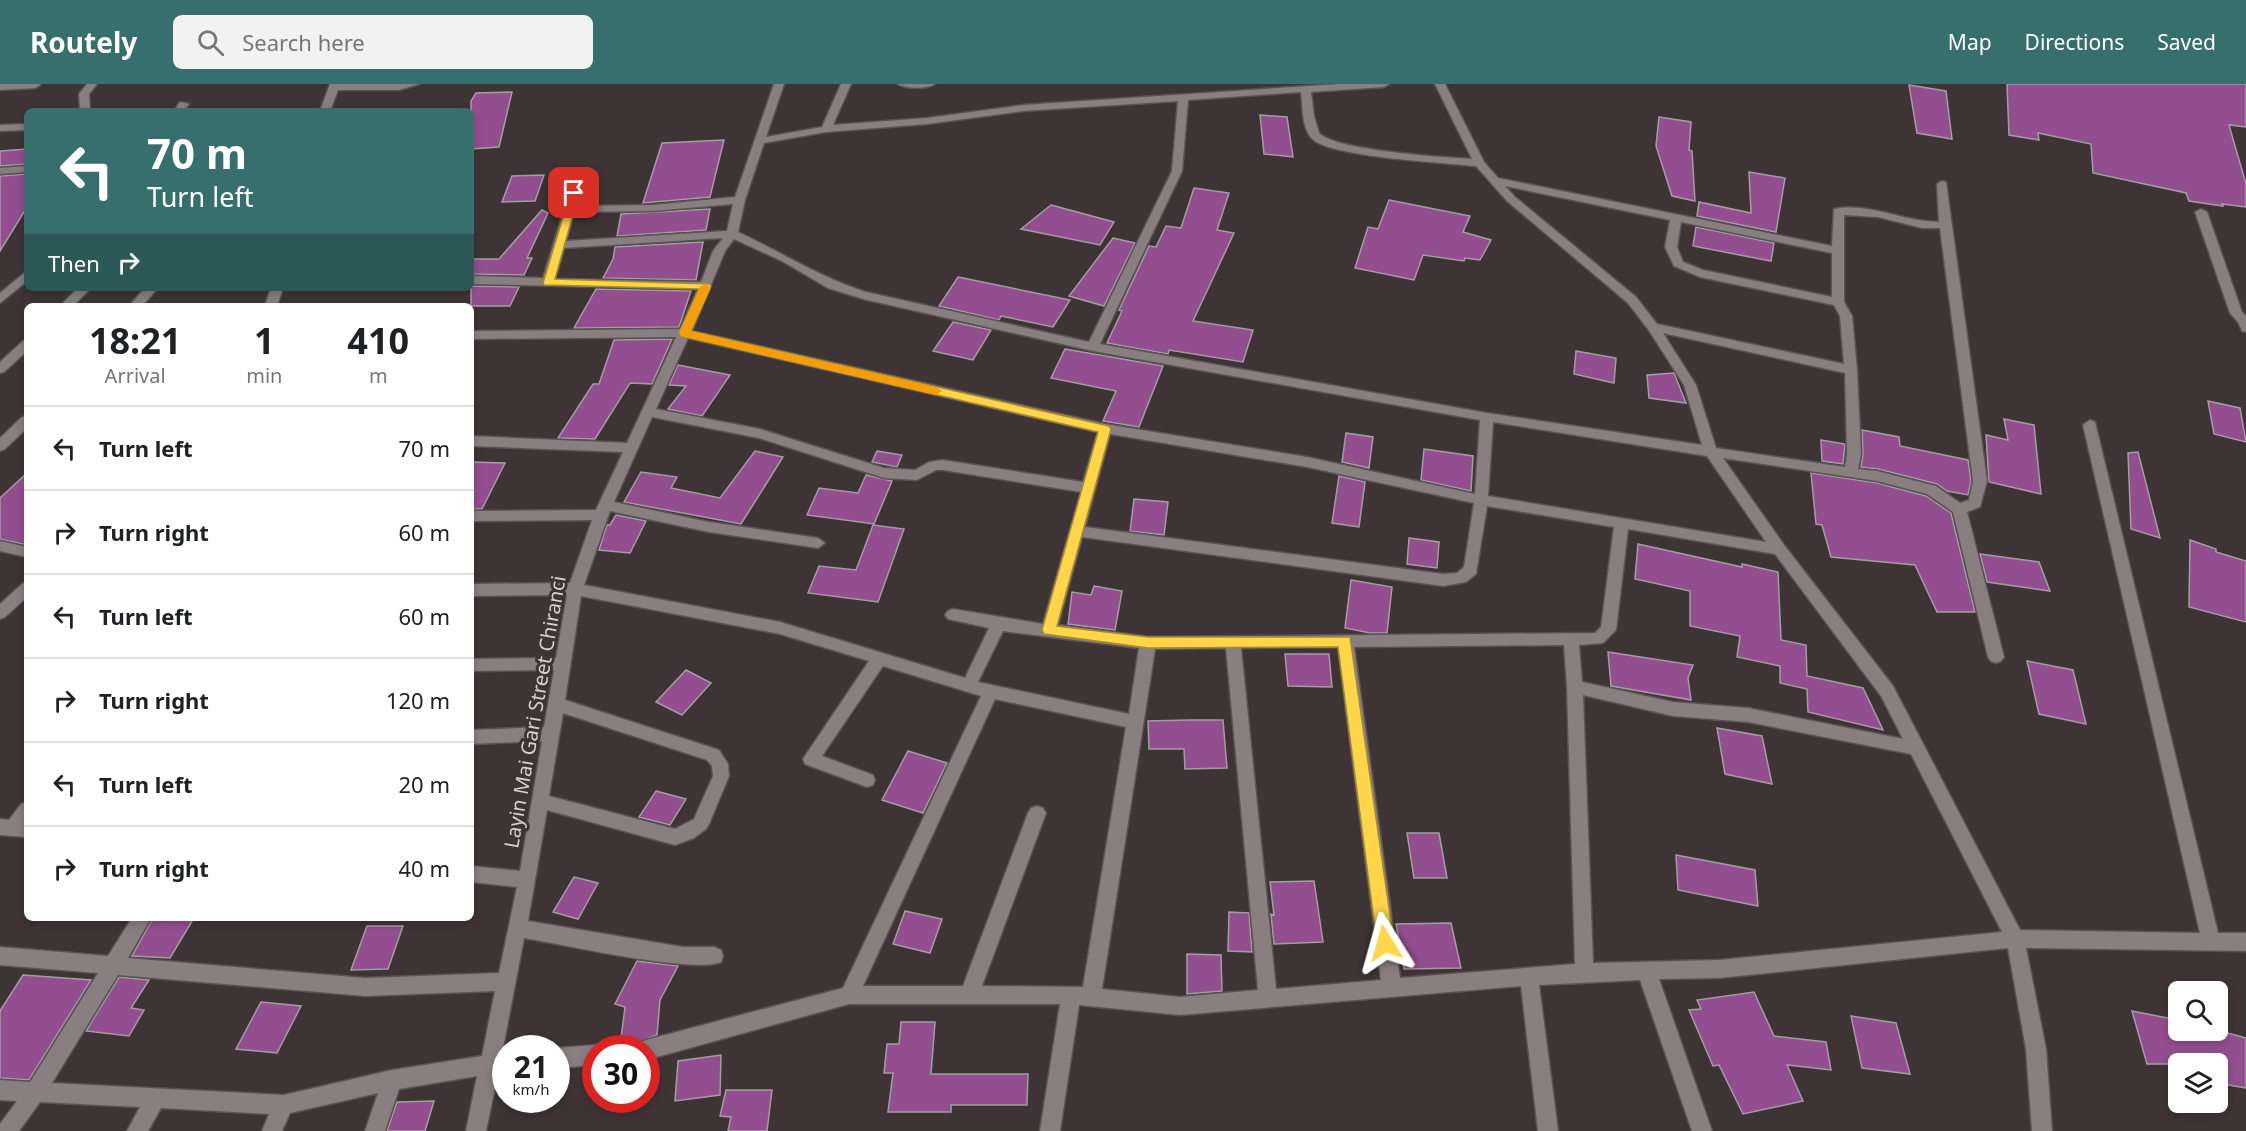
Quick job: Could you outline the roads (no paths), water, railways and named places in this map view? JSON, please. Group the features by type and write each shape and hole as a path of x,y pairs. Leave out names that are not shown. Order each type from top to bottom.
{"street":[{"path":"85,108 84,94 92,84"},
{"path":"326,108 334,86 399,87 414,84"},
{"name":"Layin Mai Gari Street Chiranci","path":"501,1035 506,982 527,880 575,589 603,510 685,333 719,251 732,234 739,200 779,84"},
{"path":"826,129 846,84"},
{"path":"903,84 930,84"},
{"path":"759,141 826,129 927,121 1023,108 1384,84"},
{"path":"1440,84 1479,163 1511,200 1632,300 1653,327 1690,385 1710,450 1779,549 1887,691 2014,939 2036,1049 2042,1131"},
{"path":"0,87 35,85"},
{"path":"1306,90 1312,130 1319,140 1357,149 1479,163"},
{"path":"1093,347 1178,171 1183,98"},
{"path":"0,128 24,128"},
{"path":"0,171 24,170"},
{"path":"1494,180 1838,251"},
{"path":"1942,184 1945,225 1980,481 1975,503 1959,509"},
{"path":"548,283 574,193"},
{"path":"569,209 653,208 739,200"},
{"path":"1851,473 1854,454 1851,370 1846,316 1838,302 1838,211 1878,214 1922,225 1945,225"},
{"path":"2201,212 2236,313 2244,321 2246,327"},
{"path":"1676,218 1671,247 1678,264 1700,273 1838,302"},
{"path":"559,245 732,234 786,259 832,285 863,295 1093,347 1486,417 1877,476 1931,490 1959,509 1996,657"},
{"path":"0,299 24,278"},
{"path":"474,280 706,286"},
{"path":"69,303 82,291"},
{"path":"138,303 149,291"},
{"path":"1653,327 1851,370"},
{"path":"474,335 685,333 1105,429 1307,462 1481,500 1779,549"},
{"path":"0,369 24,347"},
{"path":"648,412 760,434 884,473 917,475 934,465 943,465 1088,488"},
{"path":"1076,531 1443,580 1461,578 1471,570 1481,500 1486,417"},
{"path":"0,446 24,423"},
{"path":"2090,425 2211,943"},
{"path":"1049,630 1105,429"},
{"path":"474,441 632,448"},
{"path":"474,516 603,510 818,543"},
{"path":"953,615 999,624 1148,643 1598,639 1608,630 1622,524"},
{"path":"0,546 24,551"},
{"path":"474,590 575,589 780,628 991,692 1135,722"},
{"path":"5,609 24,591"},
{"path":"5,609 24,607"},
{"path":"969,685 999,624"},
{"path":"1571,639 1575,687 1584,972"},
{"path":"1345,641 1392,989"},
{"path":"1233,642 1268,999"},
{"path":"1091,997 1148,643"},
{"path":"867,780 811,759 880,658"},
{"path":"474,665 563,664"},
{"path":"1575,687 1673,709 1748,716 1916,748"},
{"path":"849,995 991,692"},
{"path":"540,801 675,837 688,833 700,824 721,776 720,764 713,755 556,704"},
{"path":"474,737 551,734"},
{"path":"13,828 24,813"},
{"path":"969,995 1037,813"},
{"path":"474,874 527,880"},
{"path":"7,1131 36,1091 140,921"},
{"path":"517,928 683,956 714,956"},
{"path":"660,1046 849,995 1071,995 1180,1006 1584,972 1719,969 2014,939 2246,942"},
{"path":"0,956 365,987 506,982"},
{"path":"1646,970 1702,1131"},
{"path":"1528,977 1548,1131"},
{"path":"1050,1131 1071,995"},
{"path":"0,1090 284,1105 392,1080 492,1064"},
{"path":"375,1131 392,1080"},
{"name":"Layin Mai Gari Street Chiranci","path":"476,1131 492,1082"},
{"path":"137,1131 156,1098"},
{"path":"273,1131 284,1105"}]}
